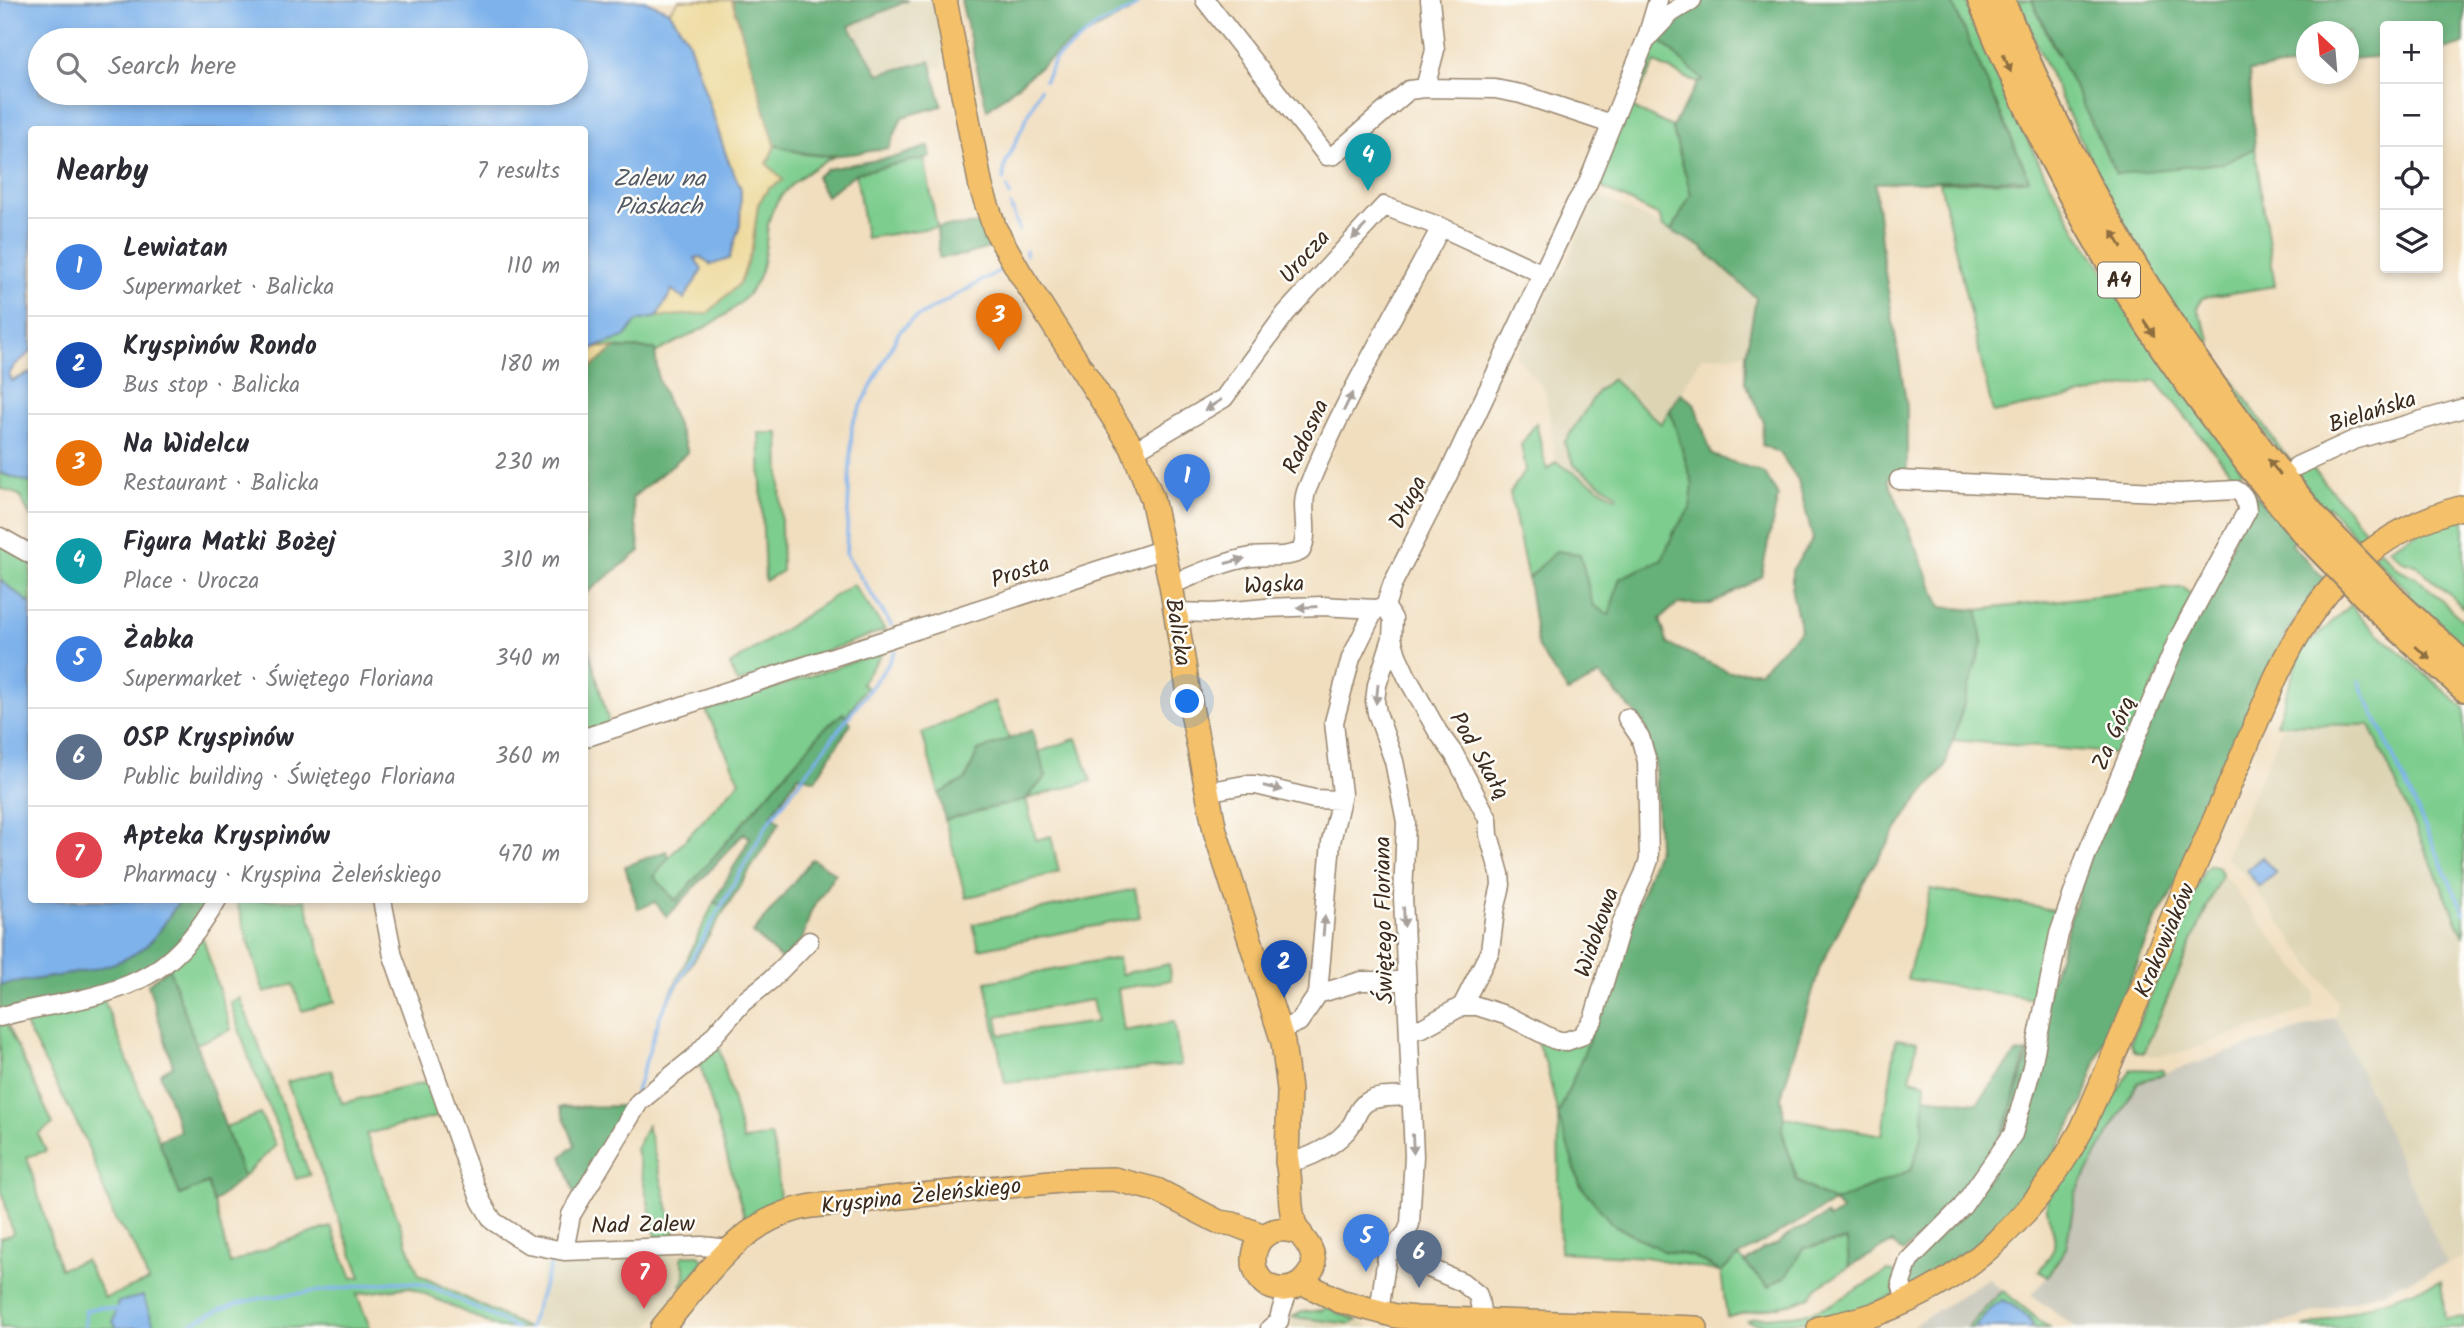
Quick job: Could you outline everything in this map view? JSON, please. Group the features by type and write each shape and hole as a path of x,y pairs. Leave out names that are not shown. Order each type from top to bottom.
{"highway":[{"name":"A4","path":"1980,0 2036,128 2110,266 2204,407 2310,526 2464,689"},
{"name":"A4","path":"2002,0 2056,122 2123,248 2171,326 2269,461 2310,526"},
{"name":"A4","path":"2390,608 2464,664"}],"main road":[{"name":"Balicka","path":"945,0 981,187 995,229 1009,256 1132,447 1152,498 1171,585 1206,792 1226,870 1280,1030 1288,1067 1287,1162 1291,1177 1294,1220 1301,1234"},
{"name":"Krakowiaków","path":"1819,1328 1878,1314 1906,1303 1946,1281 1992,1246 2027,1212 2071,1149 2092,1109 2279,671 2316,605 2348,568 2385,541 2413,525 2464,507"},
{"name":"Balicka","path":"1264,1240 1287,1162"},
{"name":"Kryspina Żeleńskiego","path":"662,1328 730,1249 763,1221 797,1208 1081,1179 1126,1181 1157,1189 1219,1222 1233,1224 1264,1240"},
{"path":"1293,1281 1312,1248 1301,1234 1283,1229 1264,1240 1256,1271 1293,1281 1328,1281 1370,1308 1416,1318 1696,1328"}],"street":[{"path":"1205,0 1327,156 1334,155 1409,90 1425,88 1495,89 1521,93 1611,124"},
{"path":"1425,88 1435,50 1430,0"},
{"path":"1663,4 1692,0"},
{"name":"Długa","path":"1318,994 1331,842 1340,800 1340,765 1334,722 1351,658 1447,477 1587,185 1663,4"},
{"name":"Urocza","path":"1132,447 1141,447 1224,398 1286,313 1384,205 1441,227 1543,274"},
{"name":"Radosna","path":"1171,585 1213,566 1253,557 1290,556 1301,551 1307,539 1305,494 1315,469 1368,362 1441,227"},
{"name":"Bielańska","path":"2297,466 2354,440 2464,408"},
{"name":"Za Górą","path":"1899,480 2179,493 2236,490 2242,494 2247,511 2178,639 2086,856 2059,934 2031,1071 2013,1133 1962,1208 1909,1260 1901,1283 1906,1303"},
{"path":"0,537 28,553"},
{"name":"Prosta","path":"588,737 1164,549"},
{"path":"1380,607 1393,619 1392,638"},
{"name":"Wąska","path":"1175,612 1380,607"},
{"name":"Świętego Floriana","path":"1370,1308 1387,1256 1410,1224 1414,1156 1406,981 1406,822 1394,761 1375,701 1377,685 1392,638"},
{"name":"Pod Skałą","path":"1392,638 1396,655 1407,677 1438,732 1454,754 1488,819 1489,835 1500,874 1501,885 1490,951 1462,1006"},
{"name":"Widokowa","path":"1462,1006 1477,1006 1493,1011 1564,1042 1581,1036 1593,1020 1622,922 1648,860 1647,761 1640,737 1627,718"},
{"path":"1206,792 1256,785 1314,799 1340,800"},
{"path":"0,1017 119,990 154,974 181,950 204,923 215,903"},
{"name":"Nad Zalew","path":"383,903 393,956 481,1201 493,1221 528,1244 561,1251 702,1246 730,1249"},
{"path":"561,1251 571,1215 639,1102 696,1056 742,1003 772,979 809,940"},
{"path":"1280,1030 1299,1022 1318,994 1361,981 1406,981"},
{"path":"1410,1029 1423,1028 1462,1006"},
{"path":"1287,1162 1297,1161 1340,1139 1352,1125 1361,1107 1369,1100 1410,1096"},
{"path":"1401,1239 1416,1263 1462,1282 1478,1295 1483,1320"},
{"path":"1270,1328 1278,1323 1280,1310 1293,1281"}],"shaded area":[{"path":"909,0 932,0 947,52 942,55 943,65 933,69 929,61 879,75 849,26"},
{"path":"1597,194 1700,246 1756,298 1746,354 1702,357 1616,498 1556,462 1545,391 1516,356 1558,270 1562,272"},
{"path":"2285,724 2370,725 2464,937 2464,1257 2447,1264 2336,1017 2338,1001 2240,869 2225,857"},
{"path":"2222,873 2315,992 2312,1008 2179,1053 2151,1056 2143,1054"},
{"path":"2336,1017 2447,1264 2383,1291 2267,1328 2076,1328 2031,1295 2055,1268 2066,1248 2076,1192 2138,1082"},
{"path":"701,1254 704,1265 648,1328 528,1328 547,1255"},
{"path":"1988,1278 2002,1290 1967,1328 1910,1328"},
{"path":"1292,1317 1351,1324 1357,1320 1368,1328 1291,1328"}],"green space":[{"path":"732,0 909,0 849,26 879,74 930,61 942,106 902,117 889,148 832,156 775,145"},
{"path":"961,0 1142,0 1129,12 1067,45 987,110"},
{"path":"1701,0 1951,0 2029,179 1875,183 1883,260 1907,407 1907,471 1888,479 1941,607 1978,610 1982,644 1944,769 1913,805 1867,875 1820,967 1781,1097 1784,1117 1782,1131 1797,1181 1834,1202 1739,1256 1721,1272 1692,1256 1663,1251 1612,1224 1580,1185 1558,1115 1595,1026 1658,847 1655,763 1643,722 1600,675 1568,692 1538,648 1528,579 1556,551 1580,554 1593,605 1609,615 1620,578 1662,560 1674,532 1690,509 1693,485 1670,410 1680,393 1694,403 1712,455 1765,473 1778,496 1761,577 1712,604 1677,604 1660,619 1668,644 1729,672 1760,671 1801,630 1792,593 1792,570 1813,539 1798,480 1780,453 1762,445 1763,420 1745,382 1746,354 1756,298 1700,246 1672,231 1691,194 1672,127 1698,83 1703,80 1657,38 1691,5"},
{"path":"1951,0 1966,0 1996,73 2041,167 2079,235 2242,470 2236,479 2156,380 1993,413 1940,183 2029,179"},
{"path":"2017,0 2032,0 2056,53 2223,163 2255,148 2275,286 2202,298 2197,308 2211,340 2210,348 2283,452 2293,462 2288,464 2225,381 2166,295 2086,150"},
{"path":"2032,0 2464,0 2464,44 2443,50 2443,21 2380,21 2380,56 2359,58 2359,21 2296,21 2296,65 2249,71 2255,148 2223,163 2116,174"},
{"path":"1657,38 1703,80 1698,83 1655,63 1631,107 1672,127 1691,194 1672,231 1663,227 1659,216 1595,184 1648,48"},
{"path":"775,145 803,154 833,157 802,176 777,202 768,225 761,268 750,292 718,320 655,353 655,349 595,347 625,337 637,321 657,317 752,249 758,204 768,189 767,164"},
{"path":"929,146 931,157 856,173 826,196 816,177 827,169 899,156"},
{"path":"924,157 937,227 866,238 856,173"},
{"path":"983,224 992,247 965,255 939,258 937,227"},
{"path":"615,348 655,349 658,379 688,452 632,498 640,551 588,592 588,370"},
{"path":"1612,379 1661,424 1670,410 1693,485 1690,509 1674,532 1662,560 1620,578 1609,616 1593,605 1556,551 1528,579 1510,493 1526,469 1521,445 1536,423 1547,470 1556,462 1616,498 1617,495 1575,466 1564,443 1598,391"},
{"path":"759,433 779,433 782,571 765,581"},
{"path":"2311,466 2376,543 2367,549 2328,506 2323,509 2295,472"},
{"path":"0,473 28,482 28,512 19,495 0,488"},
{"path":"2239,476 2295,539 2291,544 2325,579 2294,621 2278,649 2183,873 2157,918 2098,1055 2083,1103 2045,1172 2011,1216 1972,1252 1912,1290 1906,1286 1910,1266 1991,1175 2089,859 2186,636 2232,546 2244,491 2236,479"},
{"path":"2464,516 2464,608 2416,565 2403,561 2389,549 2427,527"},
{"path":"0,544 28,560 28,602 0,580"},
{"path":"2380,550 2396,567 2421,581 2464,622 2464,647 2407,595 2409,592 2373,556"},
{"path":"853,584 885,630 737,683 730,665"},
{"path":"2163,588 2184,588 2192,596 2124,754 1953,740 1982,644 1978,610"},
{"path":"2350,605 2371,627 2464,708 2464,937 2370,725 2276,724 2301,651"},
{"path":"588,646 609,723 588,730"},
{"path":"884,651 861,683 866,687 846,716 843,714 823,730 676,901 654,877 669,857 740,781 706,711"},
{"path":"995,701 1009,739 978,751 966,779 939,794 922,733"},
{"path":"843,713 851,723 815,780 799,775 771,815 780,822 726,908 714,902 750,838 744,833 667,917 655,902 638,909 625,866 666,851 669,857 654,877 676,901 823,730"},
{"path":"1032,730 1046,776 1026,799 945,820 939,794 966,779 978,751"},
{"path":"1077,738 1091,781 1026,799 1046,776 1039,752"},
{"path":"1026,799 1036,840 1051,836 1059,872 966,898 945,820"},
{"path":"812,859 835,873 811,911 802,940 782,960 753,933"},
{"path":"2210,865 2218,867 2222,873 2143,1054 2135,1052 2130,1043 2204,870"},
{"path":"1135,889 1140,917 979,949 973,924"},
{"path":"1931,889 2060,911 2036,999 1907,979"},
{"path":"714,902 726,908 664,1008"},
{"path":"178,903 209,903 197,923 152,970 113,986 0,1012 0,985 79,972 119,961 149,943"},
{"path":"237,903 306,903 335,1002 302,1011 293,984 264,993"},
{"path":"196,938 203,938 231,1030 196,1044 169,968"},
{"path":"1118,958 1121,974 1169,964 1171,980 1118,989 1124,1031 1174,1022 1181,1065 1005,1083 986,982","holes":["1092,1000 1097,1022 1000,1035 997,1016"]},
{"path":"169,968 243,1177 213,1203 208,1183 180,1195 159,1140 180,1131 160,1073 173,1066 148,984"},
{"path":"240,998 310,1175 296,1179 230,1002"},
{"path":"104,1000 180,1195 209,1183 230,1264 280,1243 331,1227 352,1278 361,1277 287,1082 331,1070 342,1103 428,1082 440,1116 366,1134 419,1275 527,1328 499,1328 410,1287 357,1294 370,1328 0,1328 0,1238 13,1234 0,1184 0,1023 5,1021 53,1124 38,1134 46,1151 27,1157 60,1269 85,1260 105,1298 148,1281 135,1247 115,1220 85,1139 21,1017"},
{"path":"1595,1026 1663,1251 1692,1256 1721,1271 1739,1256 1768,1287 1787,1275 1803,1248 1847,1240 1849,1267 1816,1288 1810,1297 1727,1317 1721,1272 1646,1257 1560,1252 1558,1115 1546,1064 1533,1032 1547,1042"},
{"path":"717,1038 743,1141 771,1135 777,1162 780,1202 759,1209 745,1219 700,1064"},
{"path":"1896,1039 1917,1042 1910,1079 1926,1083 1923,1133 1911,1170 1834,1202 1798,1181 1782,1131 1784,1117 1882,1135"},
{"path":"2026,1052 2009,1116 1991,1153 1958,1200 1903,1252 1892,1243 1849,1267 1847,1240 1803,1248 1787,1275 1768,1287 1745,1263 1794,1231 1826,1215 1829,1219 1842,1211 1834,1202 1911,1170 1923,1133 1924,1097 1977,1103 2016,1054"},
{"path":"2131,1069 2163,1070 2164,1074 2138,1082 2076,1192 2066,1248 2047,1277 2039,1271 2054,1246 2047,1200 2092,1141"},
{"path":"632,1106 576,1198 562,1156 575,1145 560,1107"},
{"path":"260,1114 276,1145 243,1177 225,1127"},
{"path":"647,1125 676,1237 656,1237 636,1149"},
{"path":"684,1255 699,1255 704,1261 684,1287 681,1285 685,1269 681,1259"},
{"path":"1888,1271 1894,1272 1895,1275 1894,1296 1880,1301 1811,1320 1768,1324 1747,1321 1753,1318 1804,1314 1830,1305"},
{"path":"2441,1281 2445,1319 2464,1317 2464,1328 2303,1328"},
{"path":"2002,1290 2049,1328 2034,1328 2031,1321 2013,1306 1993,1306 1973,1328 1967,1328"},
{"path":"1325,1307 1357,1320 1351,1324 1292,1317 1302,1312 1324,1310"}],"sand":[{"path":"679,0 732,0 775,145 767,164 783,180 768,189 758,204 752,249 740,283 708,313 657,317 682,274 701,256 741,189 727,158 688,40 669,11"},
{"path":"595,347 615,348 588,370 588,354"}],"water":[{"name":"Zalew na Piaskach","path":"0,0 644,0 669,11 688,40 727,158 741,189 740,225 729,259 711,265 701,257 695,258 702,270 684,299 672,290 657,317 637,321 625,337 595,347 588,354 588,126 28,126 28,354 9,374 12,381 28,373 28,482 0,473"},
{"path":"0,580 28,602 28,903 178,903 149,943 118,962 78,973 0,985"},
{"path":"2262,857 2276,873 2259,887 2247,870"},
{"path":"143,1296 155,1328 117,1328 113,1322 118,1302"},
{"path":"2002,1300 2021,1311 2034,1328 1973,1328"}],"waterway":[{"path":"1045,80 1055,59 1097,26 1132,9 1142,0"},
{"path":"1003,180 1005,165 1040,89"},
{"path":"1007,188 1010,196"},
{"path":"1011,206 1019,230"},
{"path":"891,625 846,554 852,424 899,332 912,320 1006,267"},
{"path":"635,1095 661,1013 768,823 887,666 895,651"},
{"path":"2359,681 2464,913"},
{"path":"529,1328 553,1259"},
{"path":"183,1328 235,1304 262,1298 394,1282 416,1283 435,1288 516,1328"},
{"path":"85,1328 85,1311 100,1307 118,1310"}],"place":[{"name":"Figura Matki Bożej","path":"1368,191"},
{"name":"Na Widelcu","path":"999,351"},
{"name":"Lewiatan","path":"1187,512"},
{"name":"Kryspinów Rondo","path":"1284,998"},
{"name":"Żabka","path":"1366,1272"},
{"name":"OSP Kryspinów","path":"1419,1288"},
{"name":"Apteka Kryspinów","path":"644,1309"}]}
